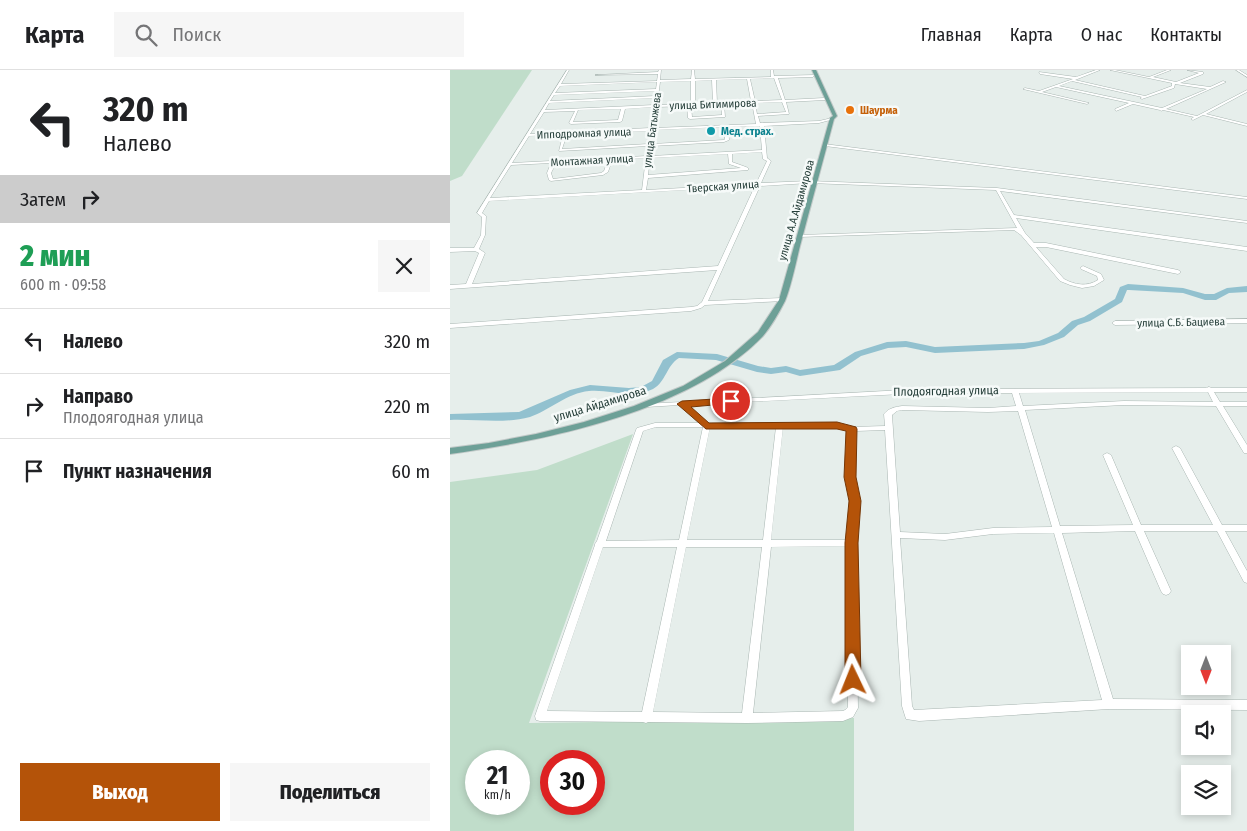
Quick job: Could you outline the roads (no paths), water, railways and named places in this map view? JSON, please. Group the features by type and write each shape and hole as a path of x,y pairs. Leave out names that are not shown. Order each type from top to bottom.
{"main road":[{"path":"810,70 832,118"},
{"path":"814,70 832,118"},
{"name":"улица А.А.Айдамирова","path":"745,348 771,323 782,300 832,118"},
{"name":"улица Айдамирова","path":"450,451 525,439 646,405 676,392 715,370 745,348"}],"street":[{"path":"476,249 483,235 484,216 479,213 568,70"},
{"path":"693,70 690,118 724,116 722,103"},
{"path":"734,70 736,79"},
{"path":"756,115 788,113 771,70"},
{"path":"1040,74 1057,70"},
{"path":"1039,92 1099,70"},
{"path":"1110,70 1209,88"},
{"path":"1122,72 1129,70"},
{"path":"1148,78 1170,70"},
{"path":"1116,110 1173,87 1174,83 1202,73 1188,70"},
{"path":"1237,70 1247,75"},
{"path":"597,75 660,71"},
{"name":"улица Батыжева","path":"644,190 660,71"},
{"path":"1046,73 1077,78"},
{"path":"558,86 813,76"},
{"path":"704,303 718,268 769,161 765,159 764,139 756,115 748,78"},
{"path":"714,80 715,104"},
{"path":"1072,80 1146,97"},
{"path":"1160,110 1224,82"},
{"path":"607,92 610,84"},
{"path":"1056,86 1198,117"},
{"path":"1025,89 1087,103"},
{"path":"553,94 658,90"},
{"path":"1192,120 1247,91"},
{"path":"1239,96 1247,98"},
{"path":"548,102 657,97"},
{"path":"601,108 604,99"},
{"name":"улица Битимирова","path":"542,111 824,99"},
{"path":"577,109 571,123 620,121 623,108"},
{"path":"1203,114 1247,125"},
{"name":"Ипподромная улица","path":"528,135 819,122 832,118"},
{"name":"Ипподромная улица","path":"819,122 830,127"},
{"path":"566,134 560,150 726,141 726,126"},
{"path":"825,145 1247,198"},
{"name":"Монтажная улица","path":"510,164 764,151"},
{"path":"645,177 747,169 730,163 730,153"},
{"path":"554,162 550,178 606,172 610,159"},
{"name":"Тверская улица","path":"487,200 758,183 814,182 997,188 1247,222"},
{"path":"997,188 1023,234 1066,282 1084,286 1097,284 1101,280 1099,275 1084,268"},
{"path":"1014,216 1247,249"},
{"path":"799,236 1010,229 1023,234"},
{"path":"1032,245 1046,245 1178,272"},
{"path":"450,250 476,249 482,253 468,286"},
{"path":"450,287 718,268"},
{"path":"450,326 691,309 704,303 782,300"},
{"name":"улица С.Б. Бациева","path":"1115,323 1247,321"},
{"name":"Плодоягодная улица","path":"646,405 922,390 1247,390"},
{"path":"1015,390 1108,704"},
{"path":"1208,390 1247,451"},
{"path":"1247,404 1124,403 1020,409 895,409 888,414 907,706 910,714 919,716 1108,704 1247,705"},
{"path":"682,404 706,426"},
{"path":"852,429 850,477 855,501 851,543 853,708 849,714 843,716 747,718 540,716 598,544 640,430 655,425 837,425 852,429 888,428"},
{"path":"747,718 780,425"},
{"path":"646,718 706,426"},
{"path":"1176,448 1247,579"},
{"path":"1107,455 1166,591"},
{"path":"896,535 946,537 987,532 1138,528 1247,528"},
{"path":"598,544 851,543"}],"waterway":[{"path":"450,417 519,416 535,411 581,389 597,388 637,391 655,383 667,363 677,355 717,357 757,369 771,371 786,369 800,373 837,368 858,354 887,345 906,344 935,350 1024,346 1041,343 1061,335 1075,323 1087,319 1119,300 1123,289 1128,287 1183,291 1205,297 1216,297 1227,291 1247,289"}],"place":[{"name":"Шаурма","path":"850,110"},
{"name":"Мед. страх.","path":"711,131"}]}
